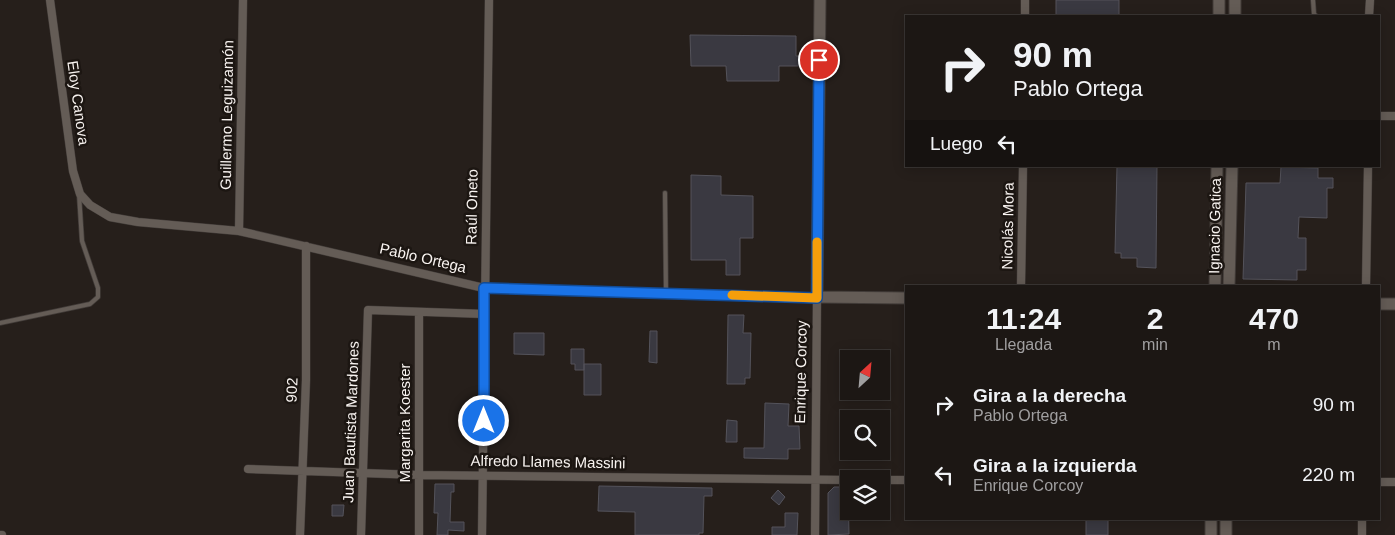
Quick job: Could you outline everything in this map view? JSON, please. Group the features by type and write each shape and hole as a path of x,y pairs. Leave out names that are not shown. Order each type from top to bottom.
{"street":[{"name":"Eloy Canova","path":"50,0 73,171 79,190 90,205"},
{"name":"Guillermo Leguizamón","path":"239,231 243,0"},
{"name":"Raúl Oneto","path":"482,535 489,0"},
{"name":"Enrique Corcoy","path":"815,535 820,0"},
{"path":"1025,0 1025,15"},
{"path":"1219,0 1219,15"},
{"path":"1235,0 1235,15"},
{"path":"1369,15 1370,0"},
{"path":"1380,116 1395,116"},
{"name":"Nicolás Mora","path":"1022,285 1023,167"},
{"name":"Ignacio Gatica","path":"1215,285 1216,167"},
{"name":"Ignacio Gatica","path":"1229,285 1232,167"},
{"path":"1366,285 1368,167"},
{"name":"Pablo Ortega","path":"90,205 110,217 138,222 239,231 484,288 817,298 905,298"},
{"name":"902","path":"300,535 306,380 306,246"},
{"path":"1380,304 1395,304"},
{"name":"Juan Bautista Mardones","path":"361,535 368,310 419,312"},
{"path":"419,312 485,314"},
{"name":"Margarita Koester","path":"419,312 419,535"},
{"name":"Alfredo Llames Massini","path":"248,469 419,475 840,480"},
{"path":"890,480 905,480"},
{"path":"1380,482 1395,482"},
{"path":"1211,520 1211,535"},
{"path":"1226,520 1226,535"},
{"path":"1362,520 1362,535"}],"lane":[{"path":"1312,0 1315,15"},
{"path":"0,323 90,304 98,297 98,288 82,241 79,216 79,190"},
{"path":"665,193 666,293"}],"building":[{"path":"1056,0 1119,0 1119,15 1056,15"},
{"path":"690,35 796,36 796,56 808,56 808,66 779,66 779,81 727,81 726,66 691,66"},
{"path":"1117,167 1157,167 1156,268 1137,267 1137,258 1121,258 1121,253 1115,253"},
{"path":"1281,167 1318,168 1318,178 1333,178 1333,188 1327,188 1327,218 1299,217 1298,238 1306,238 1306,270 1297,270 1297,280 1243,279 1246,183 1280,183"},
{"path":"691,175 721,176 721,195 753,196 753,238 740,238 740,275 726,275 726,260 691,260"},
{"path":"728,315 744,315 743,333 751,333 750,378 745,378 745,384 727,384"},
{"path":"650,331 657,331 657,363 649,362"},
{"path":"514,333 544,333 544,355 514,354"},
{"path":"571,349 584,349 584,370 575,370 575,364 571,364"},
{"path":"584,364 601,364 601,395 584,395"},
{"path":"765,403 789,404 788,426 799,426 800,449 788,449 788,459 744,458 744,448 764,448"},
{"path":"727,420 737,421 737,442 726,442"},
{"path":"435,484 454,484 454,492 451,492 450,522 464,522 464,531 448,530 448,535 437,535 438,513 434,513"},
{"path":"599,486 712,488 712,496 704,496 703,533 699,533 699,535 635,535 635,512 598,511"},
{"path":"834,487 840,487 840,520 849,520 849,534 828,535 828,493"},
{"path":"778,490 785,497 779,505 771,498"},
{"path":"332,505 344,505 343,516 332,516"},
{"path":"785,513 798,513 797,535 772,535 772,527 785,527"},
{"path":"1086,520 1108,520 1108,535 1086,535"}],"slow traffic":[{"path":"732,295 817,298 817,242"}],"route":[{"path":"484,421 484,288 817,298 819,60"}]}
